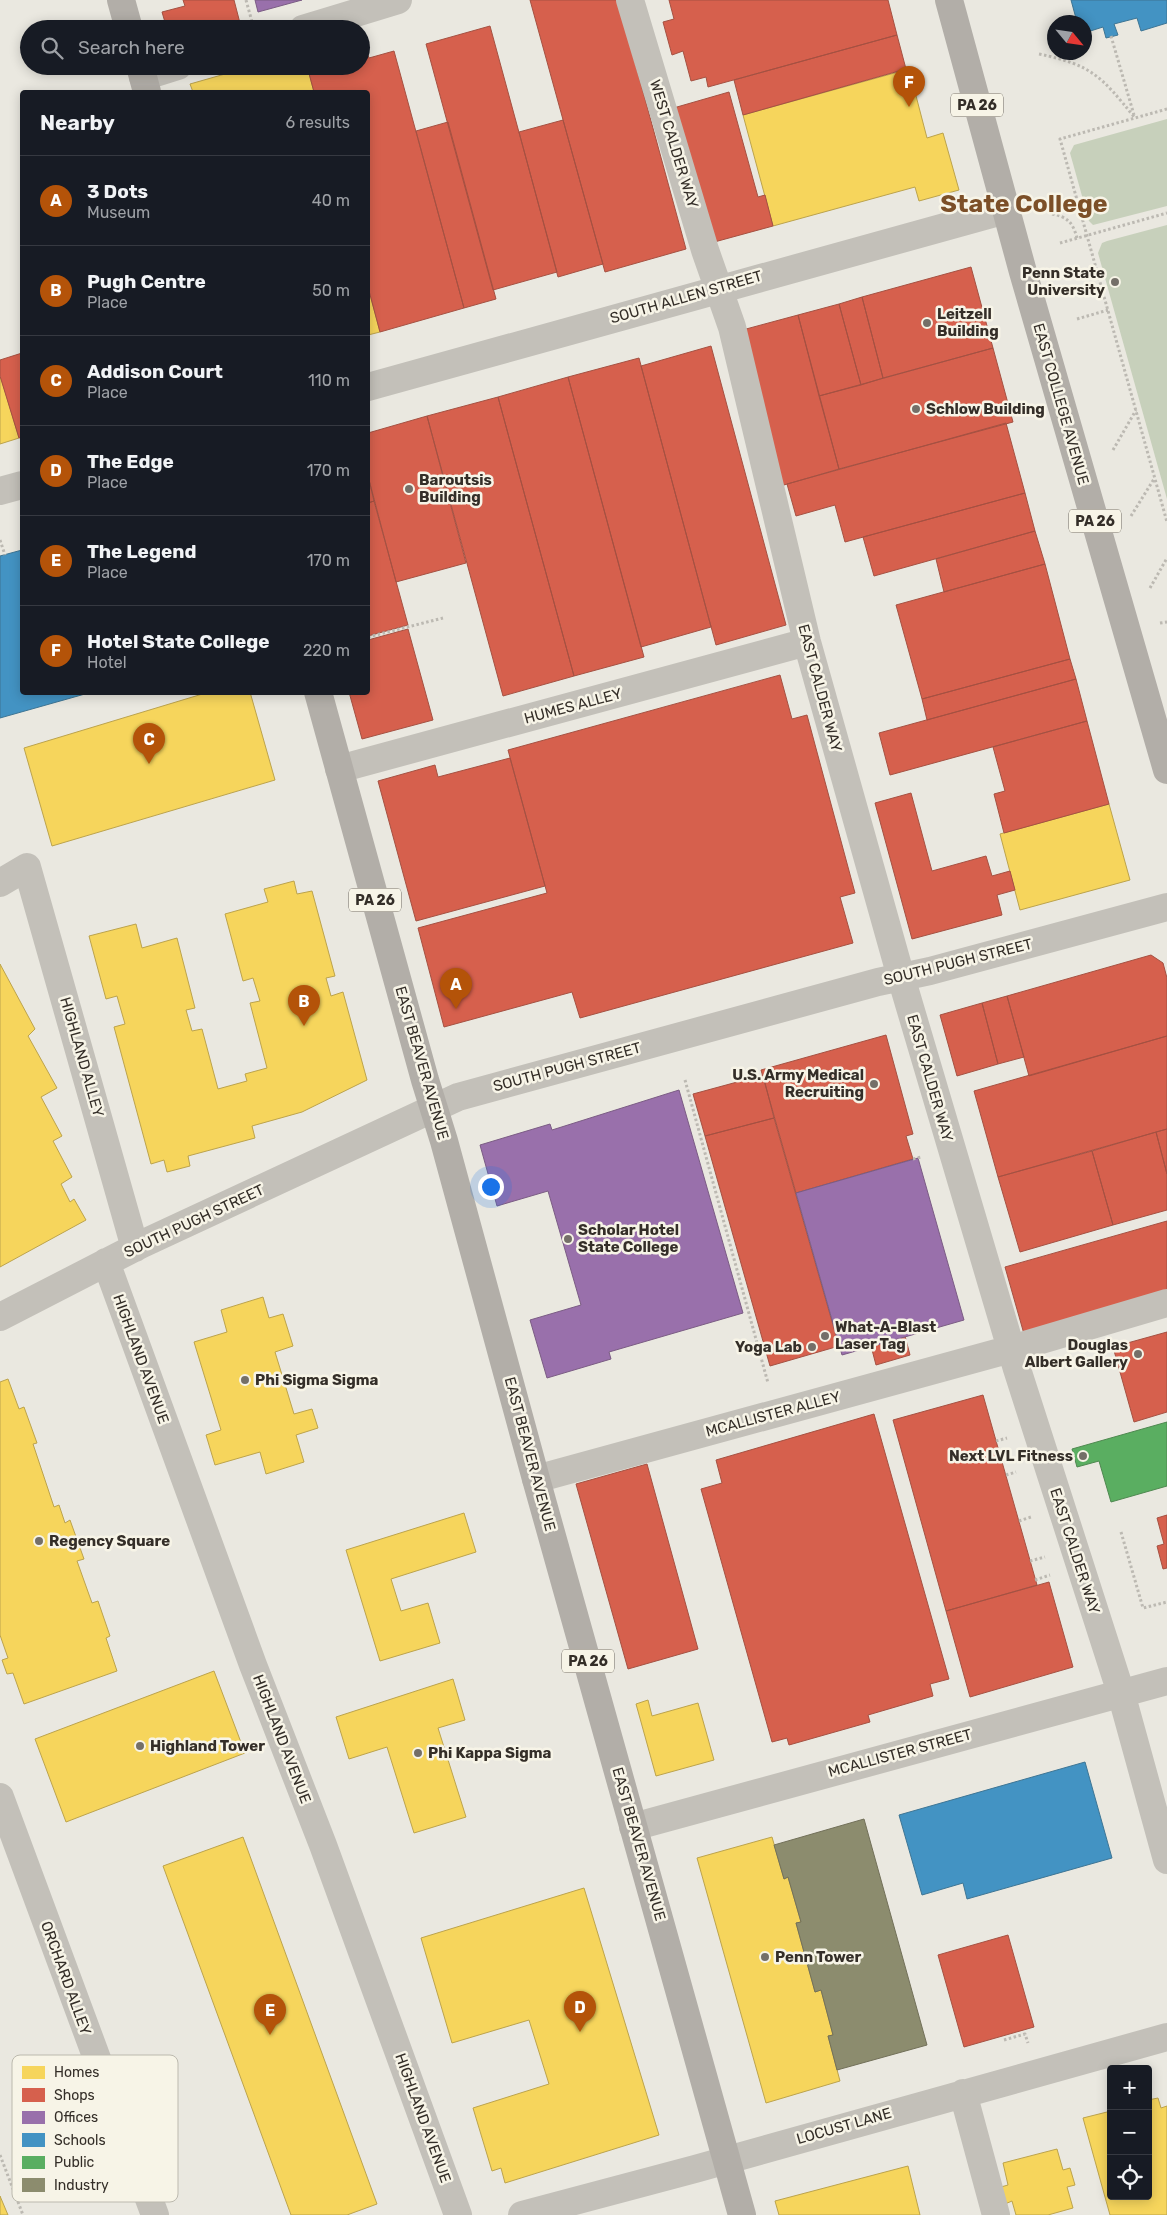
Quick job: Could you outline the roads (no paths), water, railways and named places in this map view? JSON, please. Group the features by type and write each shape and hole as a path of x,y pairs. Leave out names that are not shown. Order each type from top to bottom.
{"main road":[{"path":"121,0 127,20"},
{"name":"PA 26","path":"949,0 1006,210"},
{"name":"EAST COLLEGE AVENUE","path":"1006,210 1167,770"},
{"name":"EAST BEAVER AVENUE","path":"319,695 742,2215"}],"street":[{"path":"332,20 398,0"},
{"name":"WEST CALDER WAY","path":"630,0 718,288"},
{"path":"142,84 160,75"},
{"name":"SOUTH ALLEN STREET","path":"370,386 718,288 1006,210"},
{"name":"EAST CALDER WAY","path":"718,288 732,327 807,642 901,977 1011,1349 1121,1693 1167,1860"},
{"path":"0,491 20,486"},
{"name":"HUMES ALLEY","path":"338,769 807,642"},
{"name":"HIGHLAND ALLEY","path":"0,883 27,867 135,1248"},
{"name":"SOUTH PUGH STREET","path":"0,1317 135,1248 458,1097 1167,907"},
{"name":"HIGHLAND AVENUE","path":"106,1262 253,1665 323,1844 458,2215"},
{"name":"MCALLISTER ALLEY","path":"536,1479 1011,1349 1167,1303"},
{"name":"MCALLISTER STREET","path":"633,1826 1167,1681"},
{"name":"ORCHARD ALLEY","path":"0,1797 96,2055"},
{"name":"LOCUST LANE","path":"522,2215 1167,2037"},
{"path":"963,2093 996,2215"},
{"name":"ORCHARD ALLEY","path":"150,2202 155,2215"}],"place":[{"name":"Hotel State College","path":"909,107"},
{"name":"Penn State University","path":"1115,282"},
{"name":"Leitzell Building","path":"927,323"},
{"name":"Schlow Building","path":"916,409"},
{"name":"Baroutsis Building","path":"409,489"},
{"name":"Addison Court","path":"149,764"},
{"name":"3 Dots","path":"456,1009"},
{"name":"Pugh Centre","path":"304,1026"},
{"name":"U.S. Army Medical Recruiting","path":"874,1084"},
{"name":"Scholar Hotel State College","path":"568,1239"},
{"name":"What-A-Blast Laser Tag","path":"825,1336"},
{"name":"Yoga Lab","path":"812,1347"},
{"name":"Douglas Albert Gallery","path":"1138,1354"},
{"name":"Phi Sigma Sigma","path":"245,1380"},
{"name":"Next LVL Fitness","path":"1083,1456"},
{"name":"Regency Square","path":"39,1541"},
{"name":"Highland Tower","path":"140,1746"},
{"name":"Phi Kappa Sigma","path":"418,1753"},
{"name":"Penn Tower","path":"765,1957"},
{"name":"The Edge","path":"580,2032"},
{"name":"The Legend","path":"270,2035"}],"district":[{"name":"State College","path":"1024,203"}]}
